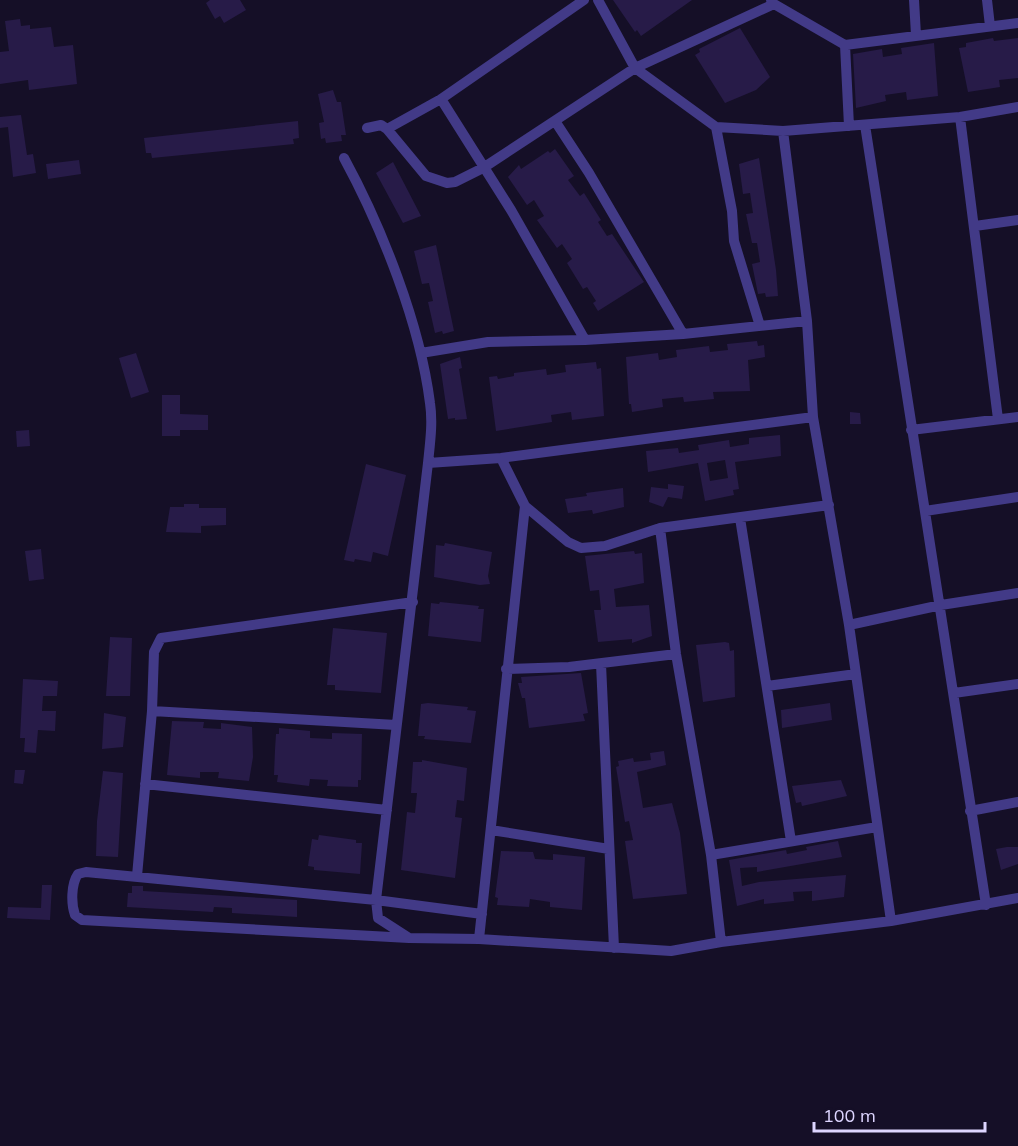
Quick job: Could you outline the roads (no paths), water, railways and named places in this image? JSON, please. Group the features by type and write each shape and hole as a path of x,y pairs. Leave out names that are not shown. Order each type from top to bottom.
{"street":[{"path":"387,129 441,99 584,0"},
{"path":"598,0 635,68 716,127 783,131 960,117 1018,107"},
{"path":"914,0 916,35"},
{"path":"987,0 990,26"},
{"path":"367,128 381,125 387,129 416,167 432,180 455,182 483,168 635,68 772,2 845,45 1018,23"},
{"path":"845,45 849,126"},
{"path":"441,99 512,210 585,340"},
{"path":"960,117 998,419"},
{"path":"555,122 589,173 683,334"},
{"path":"865,125 986,905"},
{"path":"716,127 732,211 734,241 760,326"},
{"path":"783,131 807,321 813,417 849,625 891,921"},
{"path":"344,158 368,202 386,246 421,353 430,403 428,463 413,602 396,724 376,900 378,918 409,938"},
{"path":"975,226 1018,220"},
{"path":"421,353 488,342 585,340 683,334 807,321"},
{"path":"428,463 501,458 813,417"},
{"path":"911,430 1018,417"},
{"path":"501,458 525,506 568,542 581,548 605,546 660,528 829,505"},
{"path":"925,511 1018,497"},
{"path":"479,939 525,506"},
{"path":"740,518 791,841"},
{"path":"660,528 676,654 711,855 721,942"},
{"path":"849,625 941,605 1018,593"},
{"path":"136,876 152,711 155,647 166,636 413,602"},
{"path":"506,669 601,664 676,654"},
{"path":"601,664 614,948"},
{"path":"767,686 856,674"},
{"path":"954,693 1018,684"},
{"path":"152,711 396,724"},
{"path":"145,784 387,810"},
{"path":"970,811 1018,802"},
{"path":"711,855 877,827"},
{"path":"490,830 609,849"},
{"path":"482,914 376,900 136,876 78,874 74,880 72,908 75,915 82,920 409,938 479,939 671,951 721,942 891,921 1018,898"}]}
